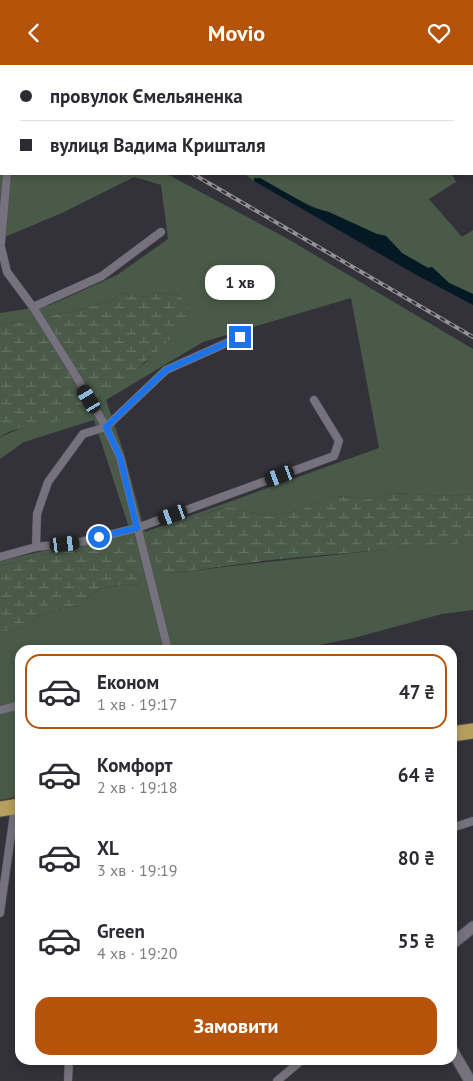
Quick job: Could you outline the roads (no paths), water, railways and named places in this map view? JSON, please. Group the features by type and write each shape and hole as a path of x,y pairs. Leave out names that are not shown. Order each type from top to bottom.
{"highway":[{"path":"457,733 473,731"}],"street":[{"path":"7,175 1,243 7,272 32,307 106,427 120,457 167,645"},
{"path":"32,307 102,276 161,232"},
{"path":"36,547 37,514 48,482 83,434 106,427 166,370 240,337"},
{"path":"0,557 36,547 80,542 137,528 334,456 339,441 314,400"},
{"path":"0,709 15,706"},
{"path":"0,913 12,807"},
{"path":"457,826 473,821"},
{"path":"457,940 473,927"},
{"path":"457,1059 470,1081"},
{"path":"68,1065 68,1081"},
{"path":"277,1081 296,1065"}],"water":[{"path":"254,178 260,178 311,207 329,212 377,234 386,236 402,253 428,268 432,267 449,283 473,294 473,305 413,273 254,181"}],"railway":[{"path":"195,175 473,337"}]}
